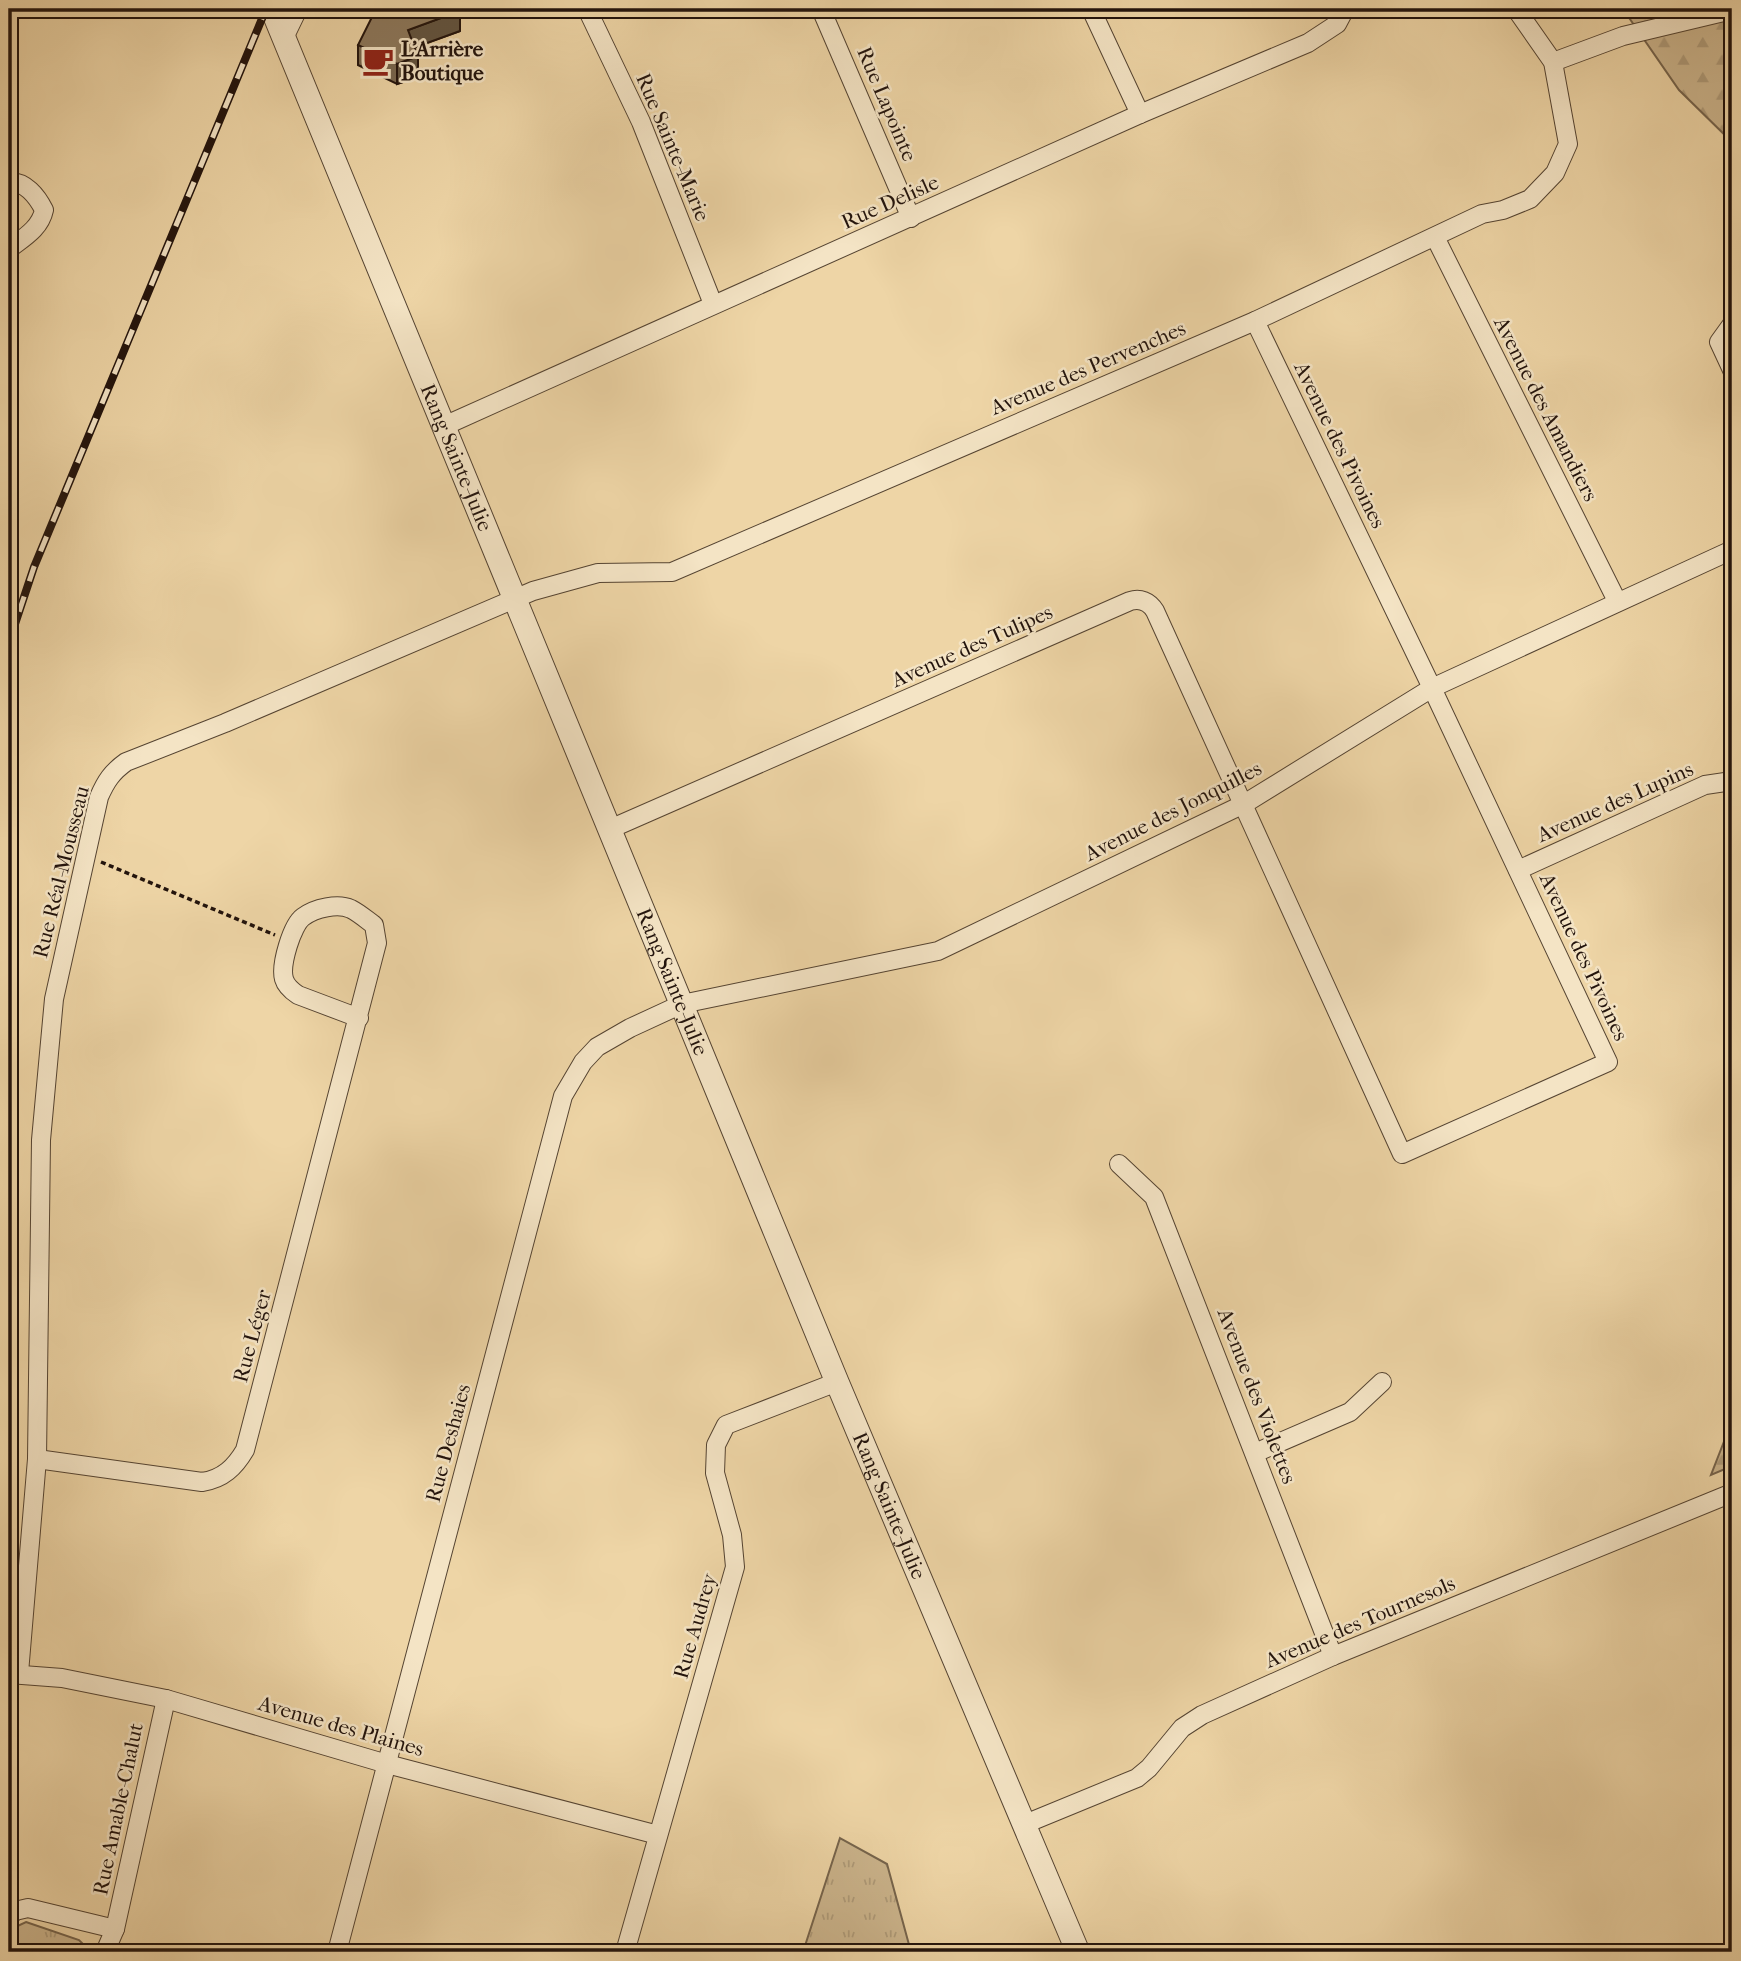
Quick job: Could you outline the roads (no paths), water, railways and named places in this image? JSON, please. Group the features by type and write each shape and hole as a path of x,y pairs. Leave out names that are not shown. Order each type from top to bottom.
{"street":[{"name":"Rang Sainte-Julie","path":"272,9 837,1382 1078,1952"},
{"path":"284,37 298,9"},
{"name":"Rue Sainte-Marie","path":"587,9 641,122 713,304"},
{"name":"Rue Lapointe","path":"821,9 911,218"},
{"path":"1091,9 1140,114"},
{"name":"Rue Delisle","path":"444,426 1140,114 1308,43 1337,24 1345,9"},
{"path":"1516,9 1553,62 1623,36 1732,10"},
{"name":"Avenue des Pervenches","path":"515,598 598,573 672,572 1255,321 1482,214 1503,210 1530,199 1555,173 1568,144 1553,62"},
{"path":"9,182 18,182 27,189 44,210 42,219 34,229 9,249"},
{"name":"Avenue des Amandiers","path":"1435,237 1618,601"},
{"name":"Avenue des Pivoines","path":"1244,804 1402,1154 1608,1062 1255,321"},
{"path":"1732,324 1719,342 1732,370"},
{"name":"Avenue des Jonquilles","path":"682,1004 938,951 1244,804 1432,688 1732,550"},
{"name":"Rue Réal-Mousseau","path":"14,1673 37,1459 41,1140 54,999 85,855 105,783 113,771 126,762 225,723 515,598"},
{"name":"Avenue des Tulipes","path":"610,829 1130,601 1138,600 1150,604 1155,611 1244,804"},
{"name":"Avenue des Lupins","path":"1518,870 1705,785 1732,781"},
{"name":"Rue Léger","path":"37,1459 202,1482 214,1480 229,1471 238,1461 245,1450 359,1018 377,943 374,925 349,908 333,906 304,916 296,925 289,942 283,978 289,990 359,1018"},
{"name":"Rue Deshaies","path":"337,1952 563,1096 583,1062 597,1047 629,1028 682,1004"},
{"name":"Avenue des Violettes","path":"1119,1164 1154,1197 1333,1656"},
{"name":"Rue Audrey","path":"625,1952 735,1567 732,1535 715,1473 716,1445 726,1425 837,1382"},
{"path":"1255,1453 1350,1412 1382,1382"},
{"name":"Avenue des Tournesols","path":"1025,1824 1137,1778 1149,1768 1182,1728 1192,1721 1333,1656 1732,1493"},
{"name":"Avenue des Plaines","path":"14,1673 62,1678 166,1699 387,1764 658,1835"},
{"name":"Rue Amable-Chalut","path":"104,1952 115,1929 166,1699"},
{"name":"Rue Amable-Chalut","path":"9,1917 15,1911 28,1908 115,1929"}],"railway":[{"path":"9,642 34,567 266,9"}],"place":[{"name":"L'Arrière Boutique","path":"378,61"}]}
